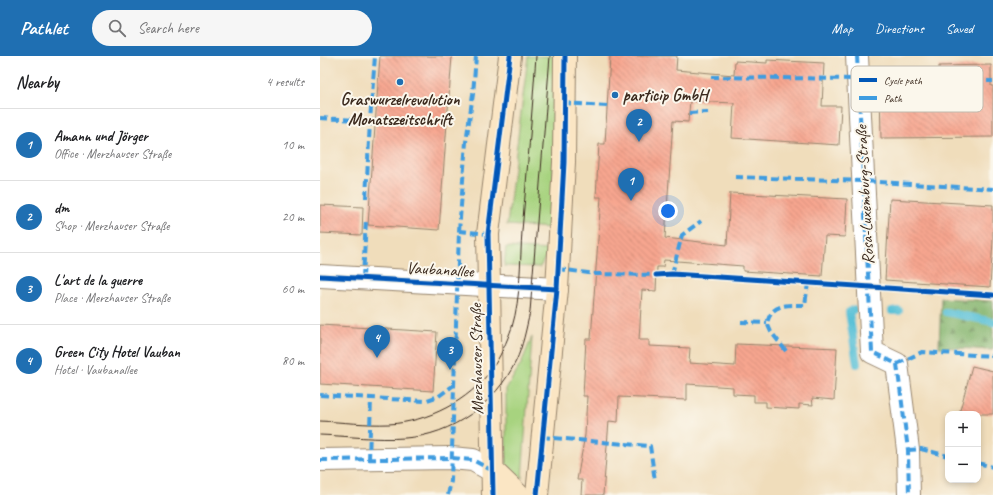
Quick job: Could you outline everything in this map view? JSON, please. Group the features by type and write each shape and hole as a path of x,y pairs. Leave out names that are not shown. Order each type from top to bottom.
{"main road":[{"name":"Merzhauser Straße","path":"493,495 488,234 491,198 510,56"},
{"path":"537,495 558,289 564,162 565,56"},
{"path":"493,471 518,495"}],"street":[{"name":"Rosa-Luxemburg-Straße","path":"857,56 858,66"},
{"name":"Rosa-Luxemburg-Straße","path":"860,112 872,352 898,364 908,450 909,495"},
{"name":"Vaubanallee","path":"320,276 558,289"},
{"path":"320,460 452,458 473,460 493,471"}],"green space":[{"path":"528,56 557,56 552,228 507,225"},
{"path":"506,247 549,250 540,267 504,266"},
{"path":"941,298 993,301 993,350 939,347"},
{"path":"532,337 522,478 506,465 506,389 521,364"}],"building":[{"path":"380,56 452,56 439,230 368,225"},
{"path":"610,56 677,56 676,70 734,75 735,61 767,63 767,60 824,63 822,106 841,106 839,145 732,138 734,103 690,101 688,122 673,121 665,238 727,245 730,193 847,199 845,237 825,236 822,276 743,271 743,266 664,260 663,267 657,267 656,291 642,290 639,340 649,340 649,346 690,348 689,363 735,366 736,344 837,348 834,400 812,398 813,405 799,404 799,409 766,407 766,402 754,402 754,395 733,394 733,387 687,384 687,400 619,397 618,422 609,421 603,495 581,495 582,480 577,480 585,435 587,396 583,396 586,339 591,339 601,197 596,197 599,144 605,144"},
{"path":"991,65 991,86 993,86 993,137 881,138 880,112 983,112 983,66 939,66"},
{"path":"890,199 993,205 993,241 990,287 885,280"},
{"path":"320,205 363,207 362,235 320,233"},
{"path":"320,325 437,332 433,391 320,384"},
{"path":"972,366 993,371 993,414 981,414 981,411 960,411"}],"waterway":[{"path":"853,310 849,312 857,364"},
{"path":"892,311 899,311"},
{"path":"946,312 993,322"}],"tram line":[{"path":"320,421 389,424 418,419 446,408 459,400 482,381 497,360 506,344 512,327 517,304 536,56"},
{"path":"320,435 405,438 422,436 439,431 455,424 484,403 507,377 521,349 530,312 550,56"}],"marked path":[{"path":"366,198 375,56"},
{"path":"448,495 451,481 459,231 466,142 473,94 476,56"},
{"path":"857,56 858,66"},
{"path":"711,77 851,79"},
{"path":"983,81 993,81"},
{"path":"563,103 607,106"},
{"path":"689,113 708,112"},
{"path":"860,112 872,352 897,364"},
{"path":"320,118 376,121"},
{"path":"735,177 863,181 993,189"},
{"path":"363,278 366,219"},
{"path":"672,274 682,235 701,221"},
{"path":"459,231 488,234"},
{"path":"558,269 596,274 658,275"},
{"path":"786,351 771,332 767,323 769,316 781,306 805,305 808,283"},
{"path":"741,322 767,323"},
{"path":"897,364 922,352 993,356"},
{"path":"897,364 908,450 909,495"},
{"path":"320,395 424,401 439,396 454,385"},
{"path":"369,460 371,398"},
{"path":"542,437 650,446 655,481"},
{"path":"908,450 921,449 945,455"},
{"path":"320,460 451,458 473,460 493,471"},
{"path":"981,464 993,467"}],"cycle path":[{"path":"493,495 488,234 510,56"},
{"path":"537,495 557,289 564,162 565,56"},
{"path":"656,275 672,274 993,295"},
{"path":"320,276 557,289"}],"place":[{"name":"Graswurzelrevolution Monatszeitschrift","path":"400,82"},
{"name":"particip GmbH","path":"615,95"},
{"name":"dm","path":"639,142"},
{"name":"Amann und Jörger","path":"631,201"},
{"name":"Green City Hotel Vauban","path":"377,358"},
{"name":"L'art de la guerre","path":"450,370"}]}
